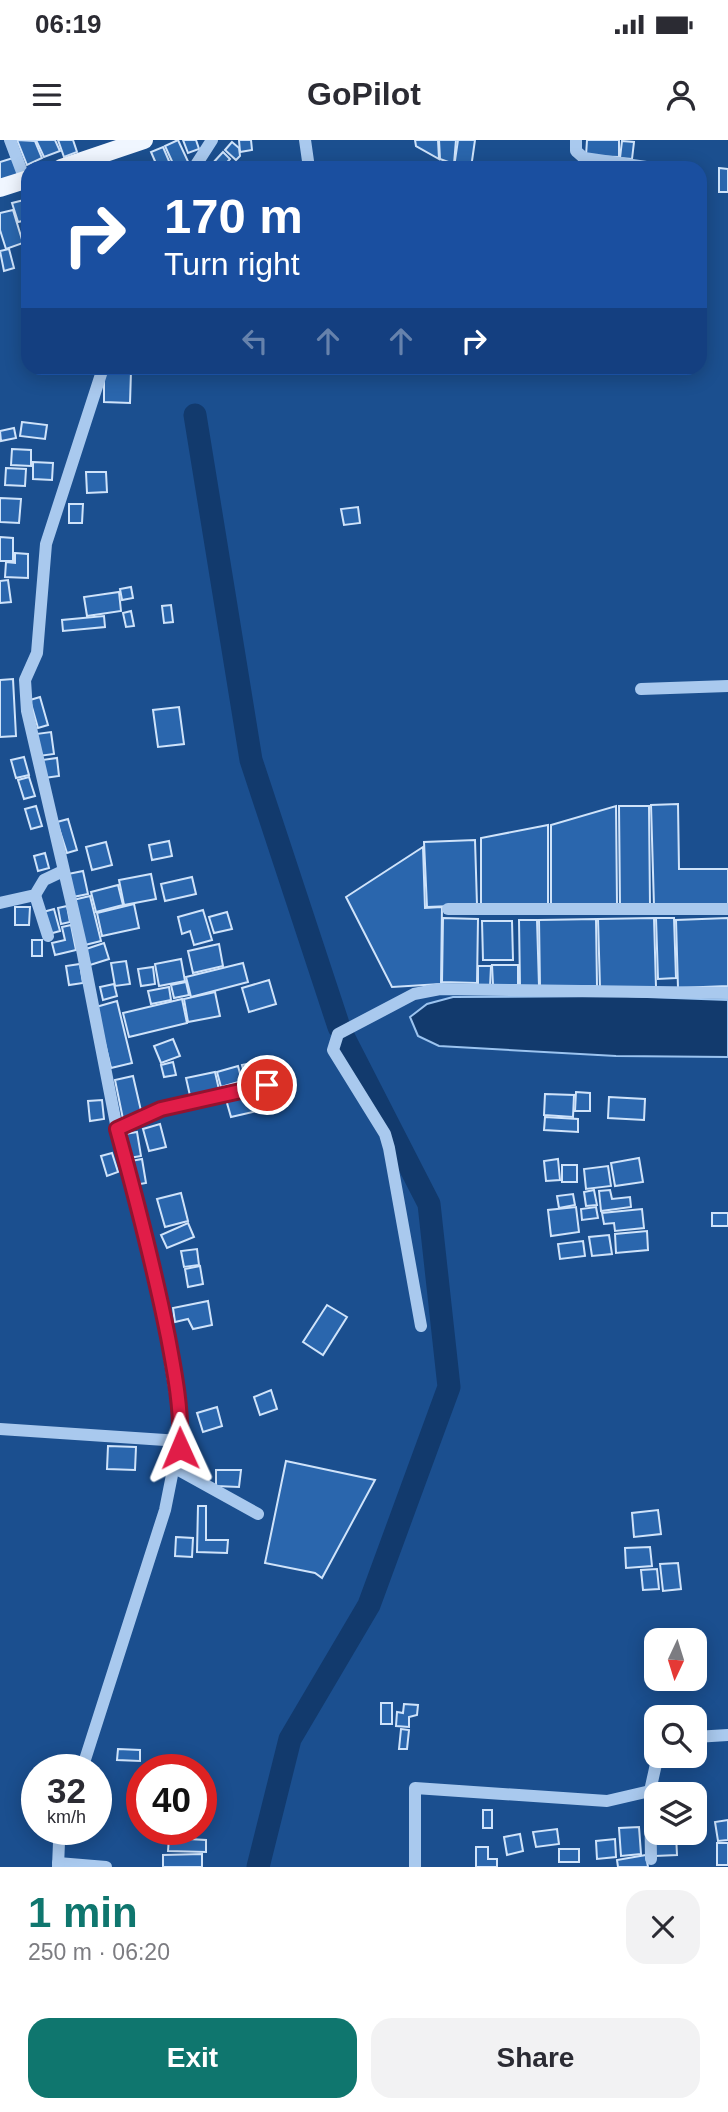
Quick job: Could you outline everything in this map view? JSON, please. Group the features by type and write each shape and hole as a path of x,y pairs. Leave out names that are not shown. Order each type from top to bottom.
{"main road":[{"path":"76,161 111,145 144,140"},
{"path":"0,188 21,182"}],"street":[{"path":"10,140 21,168"},
{"path":"198,161 212,140"},
{"path":"305,140 308,161"},
{"path":"576,140 576,151 583,158 604,161"},
{"path":"87,1754 165,1510 180,1441 175,1376 161,1305 117,1129 27,711 25,680 37,653 46,544 101,375"},
{"path":"641,689 728,686"},
{"path":"0,902 35,895 44,880 63,871"},
{"path":"35,895 48,936"},
{"path":"448,909 728,909"},
{"path":"421,1326 390,1148 386,1134 333,1050 338,1034 414,994 440,989 728,993"},
{"path":"117,1129 161,1109 267,1085"},
{"path":"0,1429 180,1441"},
{"path":"175,1468 258,1514"},
{"path":"707,1736 728,1735"},
{"path":"415,1867 415,1788 607,1801 644,1792"},
{"path":"61,1845 58,1865 106,1867"},
{"path":"650,1845 650,1859"}],"water":[{"path":"620,996 728,1000 728,1057 616,1056 439,1046 418,1036 410,1017 427,1004 453,997"}],"building":[{"path":"17,140 35,141 42,158 25,161"},
{"path":"36,140 55,140 60,151 44,157"},
{"path":"58,140 73,140 77,152 64,157"},
{"path":"178,140 188,161 172,161 165,146"},
{"path":"183,140 196,140 199,149 188,153"},
{"path":"239,140 251,140 252,150 240,152"},
{"path":"415,140 438,140 439,159 416,146"},
{"path":"439,140 456,140 454,161 440,159"},
{"path":"458,140 475,140 472,161 455,161"},
{"path":"587,140 619,140 619,157 586,156"},
{"path":"622,141 634,142 632,159 620,158"},
{"path":"232,142 239,148 240,156 236,160 225,150"},
{"path":"163,147 169,161 155,161 151,152"},
{"path":"223,152 230,159 228,161 215,161"},
{"path":"13,158 20,180 0,179 0,162"},
{"path":"719,168 728,169 728,192 719,192"},
{"path":"21,201 21,221 18,222 12,203"},
{"path":"13,210 21,244 6,249 0,230 0,213"},
{"path":"9,249 14,268 4,271 0,251"},
{"path":"104,375 131,375 130,403 104,402"},
{"path":"22,422 47,425 45,439 20,436"},
{"path":"14,428 16,438 1,441 0,431"},
{"path":"12,449 31,450 31,466 11,465"},
{"path":"33,462 53,463 52,480 33,479"},
{"path":"6,468 26,469 25,486 5,485"},
{"path":"86,472 106,472 107,492 87,493"},
{"path":"0,498 21,499 19,523 0,522"},
{"path":"69,504 83,504 82,523 69,523"},
{"path":"358,507 360,523 344,525 341,509"},
{"path":"0,537 13,538 13,561 0,561"},
{"path":"15,553 28,554 28,578 5,577 6,562 15,563"},
{"path":"8,580 11,602 0,603 0,581"},
{"path":"131,587 133,598 122,600 120,589"},
{"path":"119,592 121,611 87,616 84,597"},
{"path":"171,605 173,622 164,623 162,606"},
{"path":"131,611 134,626 126,627 123,613"},
{"path":"104,616 105,627 63,631 62,620"},
{"path":"13,679 16,736 0,737 0,680"},
{"path":"40,697 48,725 38,728 30,700"},
{"path":"179,707 184,744 158,747 153,710"},
{"path":"51,732 54,754 39,756 36,734"},
{"path":"24,757 29,775 16,778 11,760"},
{"path":"57,758 59,776 44,778 42,760"},
{"path":"29,777 35,796 24,799 18,780"},
{"path":"678,804 679,869 728,869 728,906 654,906 651,805"},
{"path":"36,806 42,826 31,829 25,809"},
{"path":"616,806 617,904 551,904 551,825"},
{"path":"619,806 649,806 650,906 620,906"},
{"path":"68,819 77,850 67,853 57,822"},
{"path":"548,825 548,904 481,905 481,838"},
{"path":"475,840 477,905 427,907 424,842"},
{"path":"169,841 172,856 152,860 149,845"},
{"path":"106,842 112,865 92,870 86,847"},
{"path":"423,847 425,908 442,907 441,984 392,987 346,897"},
{"path":"45,853 49,868 38,871 34,856"},
{"path":"83,871 88,894 73,897 68,874"},
{"path":"151,874 156,899 124,905 119,880"},
{"path":"192,877 196,894 165,901 161,884"},
{"path":"118,885 123,905 96,912 91,892"},
{"path":"90,896 101,941 85,945 73,900"},
{"path":"134,904 139,928 102,936 97,913"},
{"path":"67,906 70,922 61,924 58,908"},
{"path":"15,907 30,907 29,925 15,925"},
{"path":"54,909 60,931 49,934 43,912"},
{"path":"203,910 212,940 194,945 190,931 182,934 178,917"},
{"path":"227,912 232,929 214,933 209,917"},
{"path":"443,918 478,919 477,983 442,982"},
{"path":"654,918 656,987 600,988 598,919"},
{"path":"656,918 674,918 676,978 658,979"},
{"path":"728,918 728,986 678,988 676,920"},
{"path":"596,919 597,986 540,987 539,920"},
{"path":"519,920 537,920 539,986 520,986"},
{"path":"482,921 512,921 513,960 483,960"},
{"path":"71,925 76,950 55,955 52,943 65,940 62,927"},
{"path":"32,940 42,940 42,956 32,956"},
{"path":"104,943 109,959 90,965 86,949"},
{"path":"219,944 223,966 193,973 188,951"},
{"path":"181,959 185,981 159,986 155,964"},
{"path":"126,961 130,984 115,986 111,963"},
{"path":"243,963 248,982 191,997 186,977"},
{"path":"80,964 83,983 69,985 66,966"},
{"path":"492,965 518,965 518,985 493,985"},
{"path":"478,966 491,966 490,987 478,987"},
{"path":"153,967 155,984 141,986 138,969"},
{"path":"269,980 276,1004 249,1012 242,988"},
{"path":"186,982 189,995 174,998 171,985"},
{"path":"114,984 117,996 103,1000 100,987"},
{"path":"169,987 171,1000 151,1004 148,991"},
{"path":"215,992 220,1016 188,1022 184,999"},
{"path":"182,999 187,1023 129,1037 123,1013"},
{"path":"117,1001 132,1063 111,1068 96,1007"},
{"path":"173,1039 180,1056 161,1063 154,1046"},
{"path":"173,1062 176,1075 164,1077 161,1065"},
{"path":"256,1062 259,1074 245,1077 242,1065"},
{"path":"238,1066 242,1081 221,1087 217,1072"},
{"path":"215,1072 220,1094 191,1100 186,1078"},
{"path":"133,1076 142,1115 123,1119 115,1080"},
{"path":"284,1085 287,1106 263,1110 260,1089"},
{"path":"250,1091 257,1111 231,1117 225,1096"},
{"path":"576,1092 590,1093 590,1111 575,1111"},
{"path":"545,1094 574,1095 573,1117 544,1115"},
{"path":"609,1097 645,1099 644,1120 608,1118"},
{"path":"102,1100 104,1119 90,1121 88,1101"},
{"path":"545,1117 578,1119 578,1132 544,1130"},
{"path":"160,1124 166,1147 149,1151 143,1129"},
{"path":"137,1132 141,1156 129,1158 125,1134"},
{"path":"112,1153 118,1172 107,1176 101,1156"},
{"path":"639,1158 643,1182 615,1186 611,1163"},
{"path":"142,1159 146,1183 134,1185 131,1161"},
{"path":"558,1159 560,1180 546,1181 544,1161"},
{"path":"562,1165 577,1165 577,1182 562,1182"},
{"path":"608,1166 611,1186 586,1189 584,1169"},
{"path":"594,1190 597,1205 586,1206 584,1192"},
{"path":"610,1190 612,1199 630,1197 631,1207 601,1211 599,1191"},
{"path":"181,1193 188,1221 165,1227 157,1199"},
{"path":"573,1194 575,1205 559,1208 557,1196"},
{"path":"576,1207 579,1232 551,1236 548,1210"},
{"path":"596,1207 598,1218 582,1220 581,1209"},
{"path":"642,1209 644,1228 615,1231 614,1223 604,1224 602,1213"},
{"path":"712,1213 728,1213 728,1226 712,1226"},
{"path":"188,1223 194,1237 167,1248 161,1235"},
{"path":"647,1231 648,1250 616,1253 615,1234"},
{"path":"609,1235 612,1254 592,1256 589,1237"},
{"path":"583,1241 585,1256 560,1259 558,1244"},
{"path":"197,1249 199,1265 184,1267 181,1251"},
{"path":"200,1266 203,1284 188,1287 185,1269"},
{"path":"208,1301 212,1325 193,1329 188,1319 175,1322 173,1308"},
{"path":"327,1305 347,1317 323,1355 303,1342"},
{"path":"271,1390 277,1409 260,1415 254,1397"},
{"path":"217,1407 222,1426 203,1432 197,1413"},
{"path":"108,1446 136,1447 135,1470 107,1469"},
{"path":"286,1461 375,1480 322,1578 315,1573 265,1563"},
{"path":"216,1470 241,1470 239,1487 216,1486"},
{"path":"198,1506 206,1506 206,1540 228,1540 227,1553 197,1552"},
{"path":"658,1510 661,1534 634,1537 632,1513"},
{"path":"176,1537 193,1538 192,1557 175,1556"},
{"path":"650,1547 652,1566 626,1568 625,1548"},
{"path":"678,1563 681,1589 663,1591 660,1564"},
{"path":"657,1569 659,1589 643,1590 641,1570"},
{"path":"381,1703 392,1703 392,1724 381,1724"},
{"path":"404,1704 418,1705 417,1715 409,1717 409,1727 396,1726 397,1712 403,1713"},
{"path":"401,1729 409,1730 407,1749 399,1749"},
{"path":"118,1749 140,1750 140,1754 126,1754 126,1760 117,1760"},
{"path":"483,1810 492,1810 492,1828 483,1828"},
{"path":"728,1820 728,1840 718,1841 715,1822"},
{"path":"639,1827 641,1854 621,1856 619,1828"},
{"path":"557,1829 559,1844 536,1847 533,1832"},
{"path":"520,1834 523,1851 507,1855 504,1837"},
{"path":"615,1839 616,1857 597,1859 596,1841"},
{"path":"717,1843 728,1843 728,1865 717,1865"},
{"path":"168,1845 206,1845 206,1852 168,1851"},
{"path":"654,1845 677,1845 677,1855 655,1856"},
{"path":"476,1847 488,1847 488,1859 497,1859 497,1867 476,1867"},
{"path":"559,1849 579,1849 579,1862 559,1862"},
{"path":"202,1854 202,1867 163,1867 163,1855"},
{"path":"646,1855 648,1867 618,1867 617,1860"}],"waterway":[{"path":"195,415 251,760 339,1027"},
{"path":"258,1867 290,1739 369,1605 449,1387 429,1204 344,1038"}],"route":[{"path":"180,1448 181,1430 175,1376 166,1329 146,1233 117,1129 161,1109 267,1085"}]}
